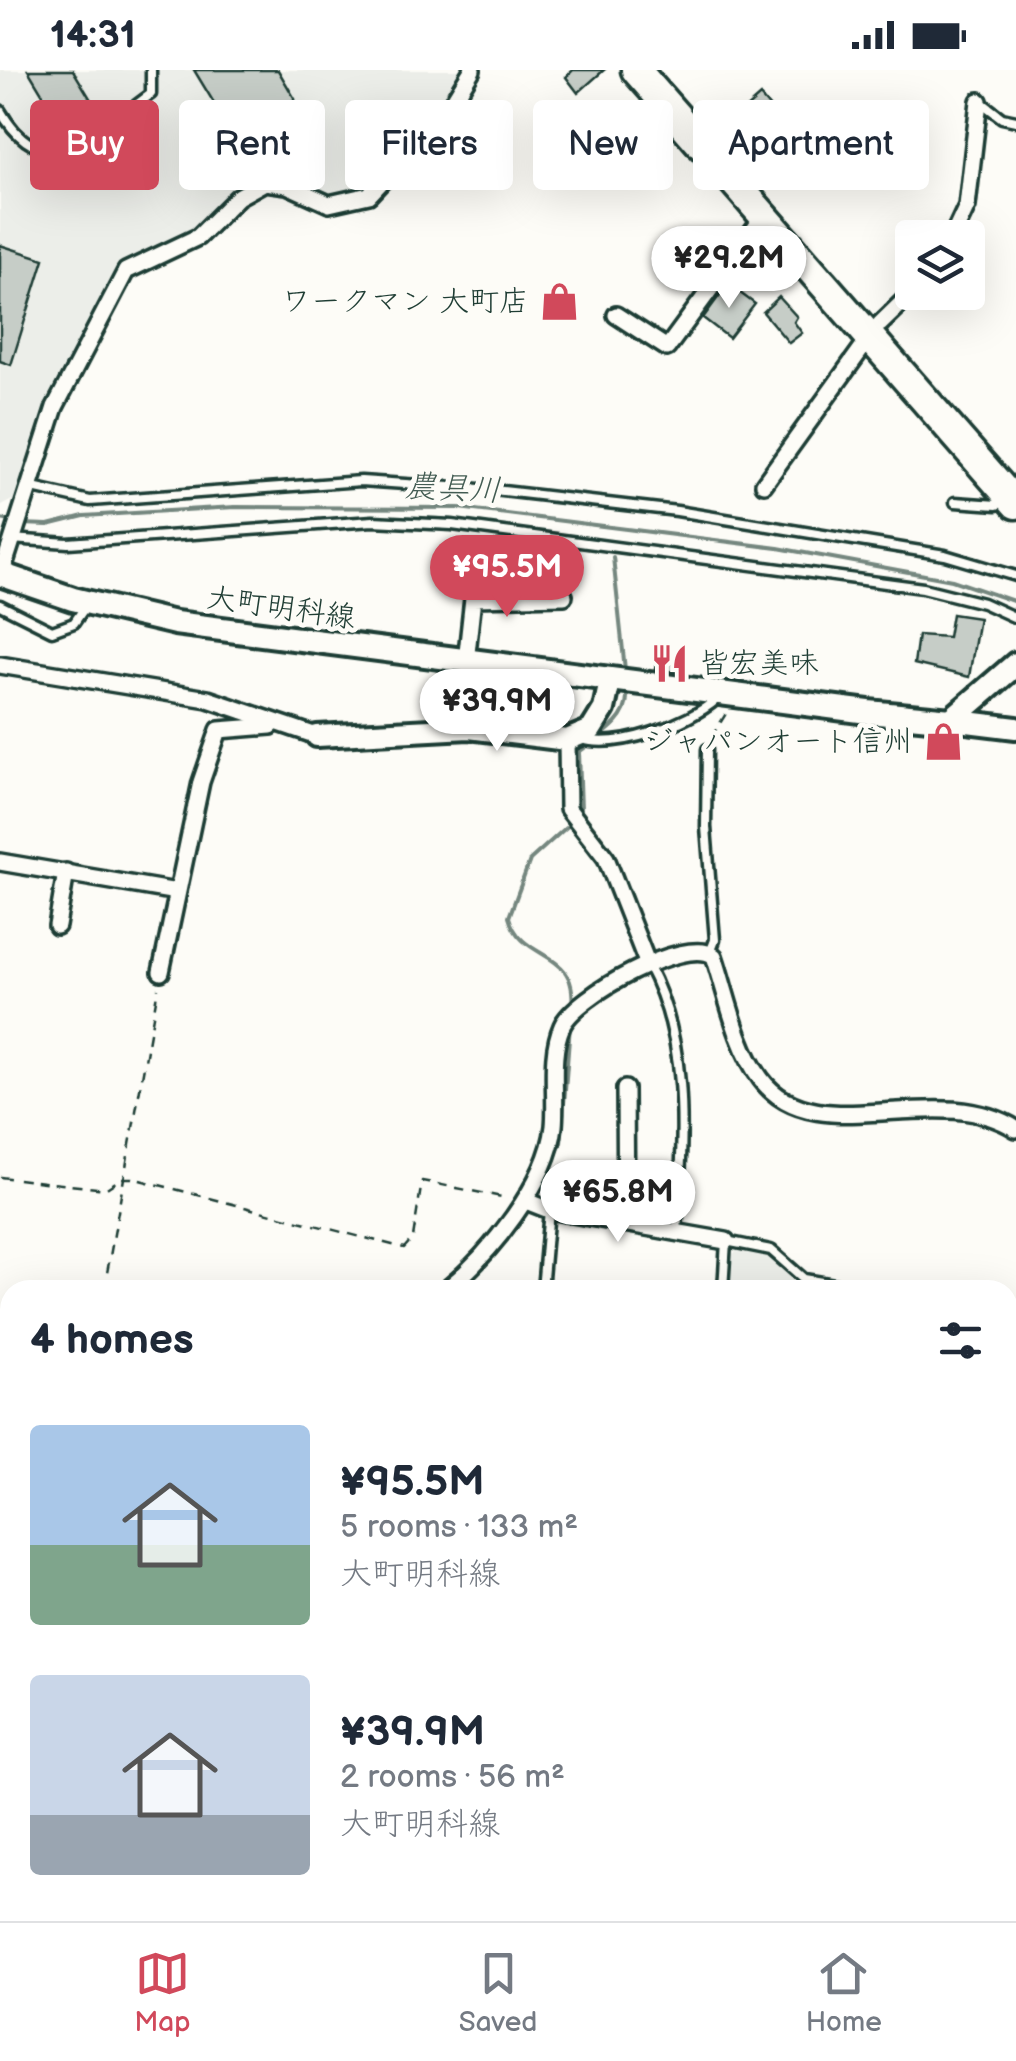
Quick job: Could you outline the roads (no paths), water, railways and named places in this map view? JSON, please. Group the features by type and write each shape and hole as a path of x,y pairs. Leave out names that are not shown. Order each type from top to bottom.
{"highway":[{"path":"636,70 764,216 875,331"},
{"path":"656,70 1014,495"}],"main road":[{"name":"大町明科線","path":"0,575 86,603 175,623 610,681 721,700 952,720"},
{"path":"952,720 1016,664"}],"street":[{"path":"0,575 56,407 126,271 198,237 223,209 265,182 287,185 329,204 370,194 446,113 472,70"},
{"path":"960,220 967,206 978,101"},
{"path":"616,315 668,348 764,216"},
{"path":"764,484 875,331 895,310"},
{"path":"466,662 472,598 564,596"},
{"path":"0,665 208,699 274,725 317,736 469,728 571,739 598,720 610,681"},
{"path":"952,720 1016,728"},
{"path":"161,972 201,782 218,730 274,725"},
{"path":"571,739 568,809 606,858 648,965"},
{"path":"0,862 177,892"},
{"path":"56,926 66,872"},
{"path":"458,1280 477,1264 526,1200 552,1141 562,1024 581,1002 648,965 692,951 710,952 750,1062 766,1086 786,1102 818,1112 852,1114 931,1106 980,1113 1016,1129"},
{"path":"624,1088 629,1186 626,1223"},
{"path":"526,1200 549,1210 726,1241"}],"lane":[{"path":"0,110 14,135 32,148 68,149 151,94 152,70"},
{"path":"978,101 1002,118 1016,121"},
{"path":"25,492 90,501 361,481 494,490 677,512 945,554 1016,576"},
{"path":"955,502 997,505 1014,495"},
{"path":"12,536 68,543 373,522 452,526 923,588 983,603 1016,618"},
{"path":"0,605 52,630 63,630 82,614 86,603"},
{"path":"571,739 594,742 634,736 721,700"},
{"path":"707,748 706,827 715,940 710,952"},
{"path":"648,965 662,1000 682,1092 677,1232"},
{"path":"543,1280 549,1210"},
{"path":"724,1280 726,1241 771,1250 810,1280"}],"waterway":[{"name":"農具川","path":"22,524 48,525 84,516 235,507 459,508 778,548 952,580 1016,602"},
{"name":"農具川","path":"0,519 12,521"},
{"path":"613,557 625,670"},
{"path":"577,815 581,810 579,752 617,721 627,696"},
{"path":"571,823 530,860 509,917 515,932 566,974 572,987 572,1006"},
{"path":"536,1199 561,1143 570,1025"},
{"path":"468,1280 496,1250"}],"place":[{"name":"ワークマン 大町店","path":"559,302"},
{"name":"皆宏美味","path":"669,664"},
{"name":"ジャパンオート信州","path":"943,742"}]}
